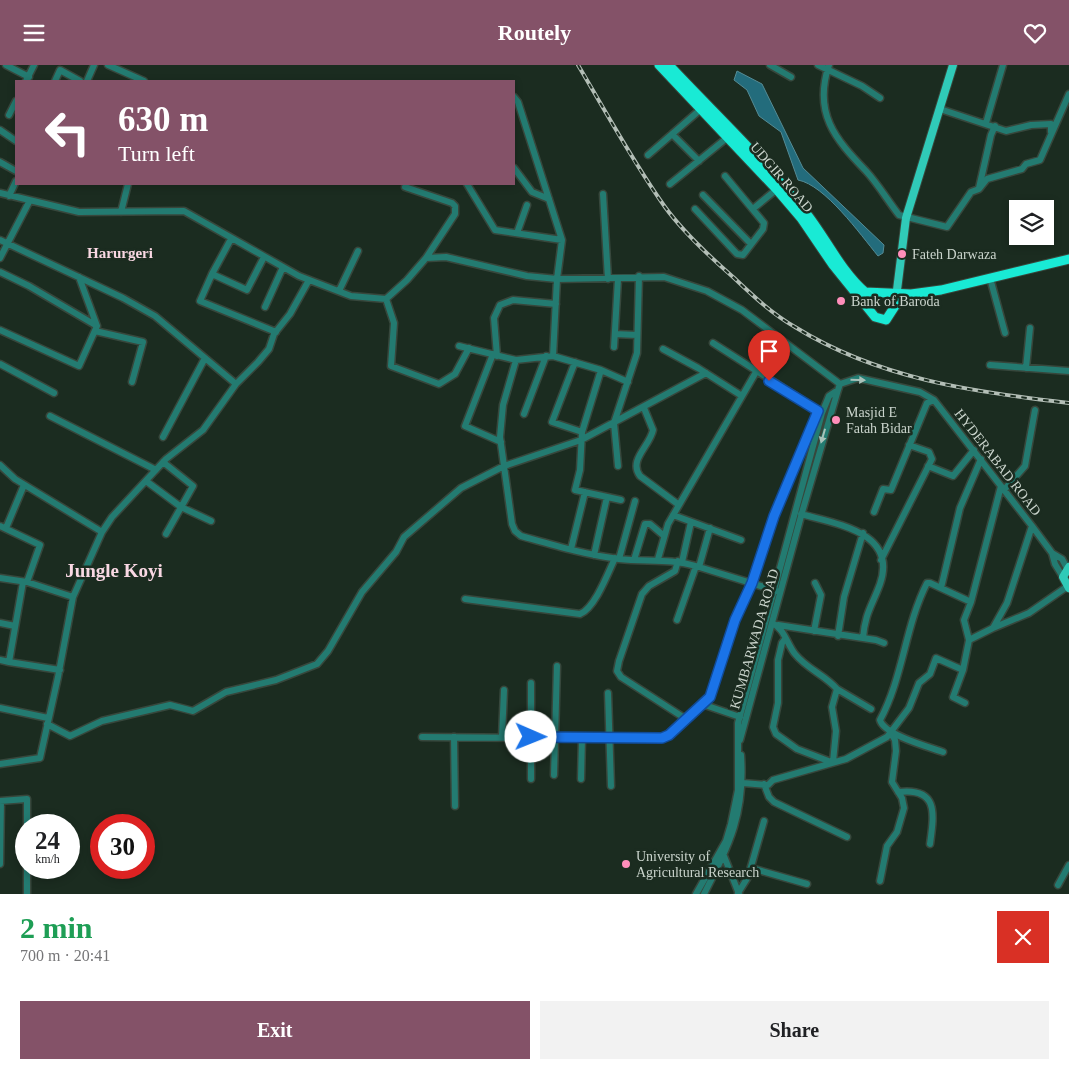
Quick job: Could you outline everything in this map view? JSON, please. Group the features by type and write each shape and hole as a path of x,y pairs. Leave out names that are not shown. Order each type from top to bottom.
{"highway":[{"name":"UDGIR ROAD","path":"659,65 777,189 801,218 833,265 875,317 886,321 895,306"},
{"name":"UDGIR ROAD","path":"669,65 783,186 807,214 838,260 861,289 869,293 897,293"},
{"path":"897,293 911,294 941,290 1069,261"},
{"path":"895,306 911,294"}],"main road":[{"path":"895,306 906,218 953,65"},
{"name":"HYDERABAD ROAD","path":"1067,571 1069,586"}],"street":[{"path":"6,65 27,79 34,65"},
{"path":"87,80 94,65"},
{"path":"108,65 134,79"},
{"path":"770,65 791,77"},
{"path":"818,65 828,67 862,86 880,99"},
{"path":"986,123 1003,65"},
{"path":"828,67 823,107 837,140 867,172 899,215 947,227 954,214 971,192 979,189 987,179 1022,169 1026,164 1040,160 1069,94"},
{"path":"56,80 62,68 79,80"},
{"path":"515,98 518,102 562,239 557,279 554,355"},
{"path":"648,155 701,109"},
{"path":"940,109 1006,131 1031,125 1051,124 1052,134"},
{"path":"9,115 14,110"},
{"path":"979,189 990,135 995,127"},
{"path":"0,130 15,140"},
{"path":"672,134 699,161"},
{"path":"670,184 728,137"},
{"path":"0,162 15,170"},
{"path":"515,169 532,192 549,199"},
{"path":"695,209 739,255 743,255 763,229 764,223 754,208 725,176"},
{"path":"9,196 15,183"},
{"path":"120,212 128,185"},
{"path":"468,185 495,229 562,239"},
{"path":"0,193 29,202 80,213 184,211 231,239 309,280 351,296 386,299 407,280 426,258 455,214 455,206 452,203 405,187"},
{"path":"754,208 777,189"},
{"path":"603,194 608,279"},
{"path":"703,195 751,244"},
{"path":"0,258 29,202"},
{"path":"517,233 527,205"},
{"path":"231,239 200,301 276,332"},
{"path":"0,240 79,277 155,316 236,384"},
{"path":"339,291 358,251"},
{"path":"212,274 246,290 264,257"},
{"path":"426,258 446,257 527,275 557,279 664,277 707,291 742,310 839,387"},
{"path":"265,307 283,267"},
{"path":"0,272 29,286 96,328 143,342 132,382"},
{"path":"618,466 614,423 637,353 639,276"},
{"path":"0,330 78,366 96,328 79,277"},
{"path":"990,278 1004,333"},
{"path":"614,347 618,279"},
{"path":"0,764 40,758 60,670 73,597 102,532 112,517 163,462 203,430 236,384 269,349 276,332 290,314 309,280"},
{"path":"386,299 394,323 390,366 440,384 455,374 469,348"},
{"path":"501,442 466,426 495,355 494,318 500,305 513,300 556,304"},
{"path":"1026,368 1030,328"},
{"path":"615,334 636,335"},
{"path":"658,559 663,535 672,515 756,372 780,341"},
{"path":"422,737 662,738 669,735 710,697 735,620 752,583 774,516 820,412 713,343"},
{"path":"459,346 516,360 554,355 601,371 628,383"},
{"path":"662,349 706,373 742,396"},
{"path":"524,415 546,356"},
{"path":"163,437 205,358"},
{"path":"516,360 503,405 501,442 510,517 515,531 521,536 594,555 617,559 658,559 680,562 778,591"},
{"path":"575,362 552,422 582,432"},
{"path":"0,364 54,393"},
{"path":"990,365 1069,371"},
{"path":"601,371 582,432 580,470 576,490 621,500"},
{"path":"0,708 47,721 70,737 102,721 170,705 193,711 226,692 276,680 314,666 328,651 362,592 396,553 404,537 461,488 504,466 581,440 644,408 706,373"},
{"name":"HYDERABAD ROAD","path":"839,387 846,380 858,378 920,392 934,400 1052,553 1062,559 1067,571"},
{"name":"KUMBARWADA ROAD","path":"704,894 724,856 737,825 743,783 741,730 775,624 778,591 820,412 829,396 839,387"},
{"name":"KUMBARWADA ROAD","path":"696,894 726,841 731,824 738,790 736,732 839,387"},
{"path":"874,512 883,489 891,490 927,403 934,400"},
{"path":"644,408 653,430 637,461 637,471 640,476 678,505"},
{"path":"965,703 953,697 963,669 969,640 964,620 971,602 1002,488 1024,466 1035,410"},
{"path":"50,416 156,470"},
{"path":"881,560 932,455 910,445"},
{"path":"928,466 953,476 974,450"},
{"path":"941,587 960,508 981,459"},
{"path":"163,462 193,486 166,534"},
{"path":"0,465 24,485 102,532"},
{"path":"146,481 181,507 211,521"},
{"path":"10,662 15,626 25,582 40,545 3,527 24,485"},
{"path":"571,549 585,492"},
{"path":"594,555 607,497"},
{"path":"465,599 580,613 585,612 592,604 617,559 635,501"},
{"path":"801,513 863,533 878,549 881,560 881,578 865,615 863,638"},
{"path":"672,515 740,539"},
{"path":"686,719 621,677 617,666 642,594 648,586 675,571 680,562 691,522"},
{"path":"634,560 645,524 650,524 663,535"},
{"path":"993,628 1007,603 1032,526"},
{"path":"677,620 710,529"},
{"path":"838,636 844,597 863,533"},
{"path":"0,578 25,582 73,597"},
{"path":"814,631 821,595 815,583"},
{"path":"943,752 890,732 881,725 880,721 908,641 912,616 927,583 941,587 971,602"},
{"path":"969,640 1029,613 1069,586"},
{"path":"0,623 15,626"},
{"path":"775,624 884,643"},
{"path":"775,624 804,665 837,689 871,709"},
{"path":"785,639 782,643 778,661 778,703 773,727 776,734 808,755 833,762"},
{"path":"743,783 764,785 852,757 887,737 909,708 918,683 930,674 936,658 963,669"},
{"path":"0,660 60,670"},
{"path":"554,775 557,738 558,666"},
{"path":"531,683 532,779"},
{"path":"833,762 836,731 832,707 837,689"},
{"path":"502,737 504,690"},
{"path":"608,693 611,738 611,786"},
{"path":"702,704 740,717"},
{"path":"880,881 888,846 897,832 904,808 903,801 892,782 896,751 895,740 890,732"},
{"path":"454,737 455,806"},
{"path":"581,779 582,738"},
{"path":"764,785 769,797 774,801 847,837"},
{"path":"898,792 916,791 928,798 934,815 930,844"},
{"path":"0,864 1,801 27,799 27,814"},
{"path":"738,893 746,882 764,821"},
{"path":"724,856 738,893"},
{"path":"1058,885 1069,865"},
{"path":"751,868 807,884"},
{"path":"27,879 27,894"}],"water":[{"path":"737,71 762,84 803,168 884,245 883,253 878,256 830,200 808,184 798,180 781,132 759,116 747,90 734,80"}],"railway":[{"path":"578,65 620,137 672,217 706,252 778,316 827,345 893,371 962,388 1069,403"}],"place":[{"name":"Fateh Darwaza","path":"902,254"},
{"name":"Bank of Baroda","path":"841,301"},
{"name":"Masjid E Fatah Bidar","path":"836,420"},
{"name":"University of Agricultural Research","path":"626,864"}],"district":[{"name":"Harurgeri","path":"120,253"},
{"name":"Jungle Koyi","path":"114,570"}],"route":[{"path":"531,737 659,739 669,735 708,700 735,620 752,583 774,516 818,411 769,381"}]}
